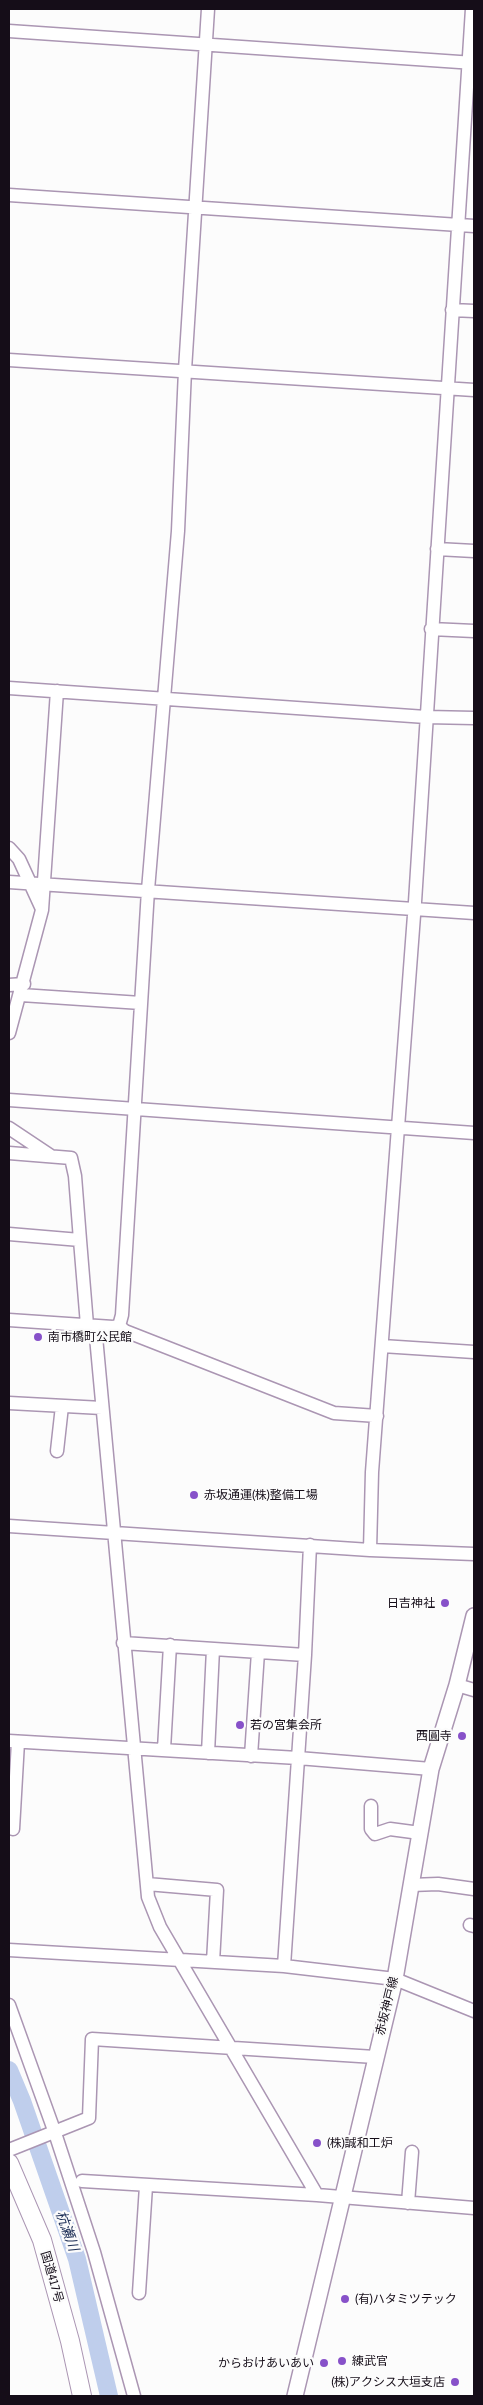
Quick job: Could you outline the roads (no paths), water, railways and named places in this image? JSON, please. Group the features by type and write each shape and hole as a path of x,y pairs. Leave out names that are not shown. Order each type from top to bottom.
{"highway":[{"name":"国道417号","path":"10,2154 42,2240 70,2341 82,2396"}],"main road":[{"name":"赤坂神戸線","path":"295,2396 394,1979 431,1769 474,1625"}],"street":[{"path":"119,1326 122,1315 148,890 178,531 185,370 208,9"},
{"path":"370,1550 372,1472 398,1128 458,225 472,63 472,9"},
{"path":"9,31 472,63"},
{"path":"9,195 195,209 474,226"},
{"path":"452,310 474,311"},
{"path":"9,360 474,390"},
{"path":"437,549 474,551"},
{"path":"431,629 474,631"},
{"path":"9,688 426,717 474,718"},
{"path":"9,1033 42,910 57,691"},
{"path":"9,848 19,859 42,910"},
{"path":"9,882 474,913"},
{"path":"9,985 22,989 141,1003"},
{"path":"9,1100 474,1133"},
{"path":"9,1128 53,1157"},
{"path":"9,1153 71,1158 75,1176 80,1240 102,1408 148,1897 160,1927 317,2195"},
{"path":"9,1234 80,1240"},
{"path":"9,1320 91,1326 119,1326 334,1413 377,1416"},
{"path":"382,1346 474,1352"},
{"path":"9,1403 102,1408"},
{"path":"57,1451 62,1406"},
{"path":"9,1526 370,1550 474,1554"},
{"path":"284,1966 306,1655 310,1545"},
{"path":"123,1643 306,1655"},
{"path":"164,1749 170,1645"},
{"path":"208,1753 213,1649"},
{"path":"251,1756 258,1652"},
{"path":"457,1685 474,1690"},
{"path":"13,1829 13,1742 164,1749 431,1769"},
{"path":"371,1806 371,1829 375,1834 390,1830 420,1833"},
{"path":"147,1884 217,1890 213,1962"},
{"path":"411,1885 438,1884 474,1889"},
{"path":"9,1950 284,1966 394,1979 474,2011"},
{"path":"9,2005 94,2252 134,2396"},
{"path":"10,2154 89,2118 92,2040 375,2057"},
{"path":"408,2204 412,2152"},
{"path":"82,2182 317,2195 341,2199 474,2208"},
{"path":"139,2292 146,2186"}],"waterway":[{"name":"杭瀬川","path":"9,2070 22,2101 77,2259 109,2396"}],"place":[{"name":"南市橋町公民館","path":"38,1337"},
{"name":"赤坂通運(株)整備工場","path":"194,1495"},
{"name":"日吉神社","path":"445,1603"},
{"name":"若の宮集会所","path":"240,1725"},
{"name":"西圓寺","path":"462,1736"},
{"name":"(株)誠和工炉","path":"317,2143"},
{"name":"(有)ハタミツテック","path":"345,2299"},
{"name":"練武官","path":"342,2361"},
{"name":"からおけあいあい","path":"324,2363"},
{"name":"(株)アクシス大垣支店","path":"455,2382"}]}
